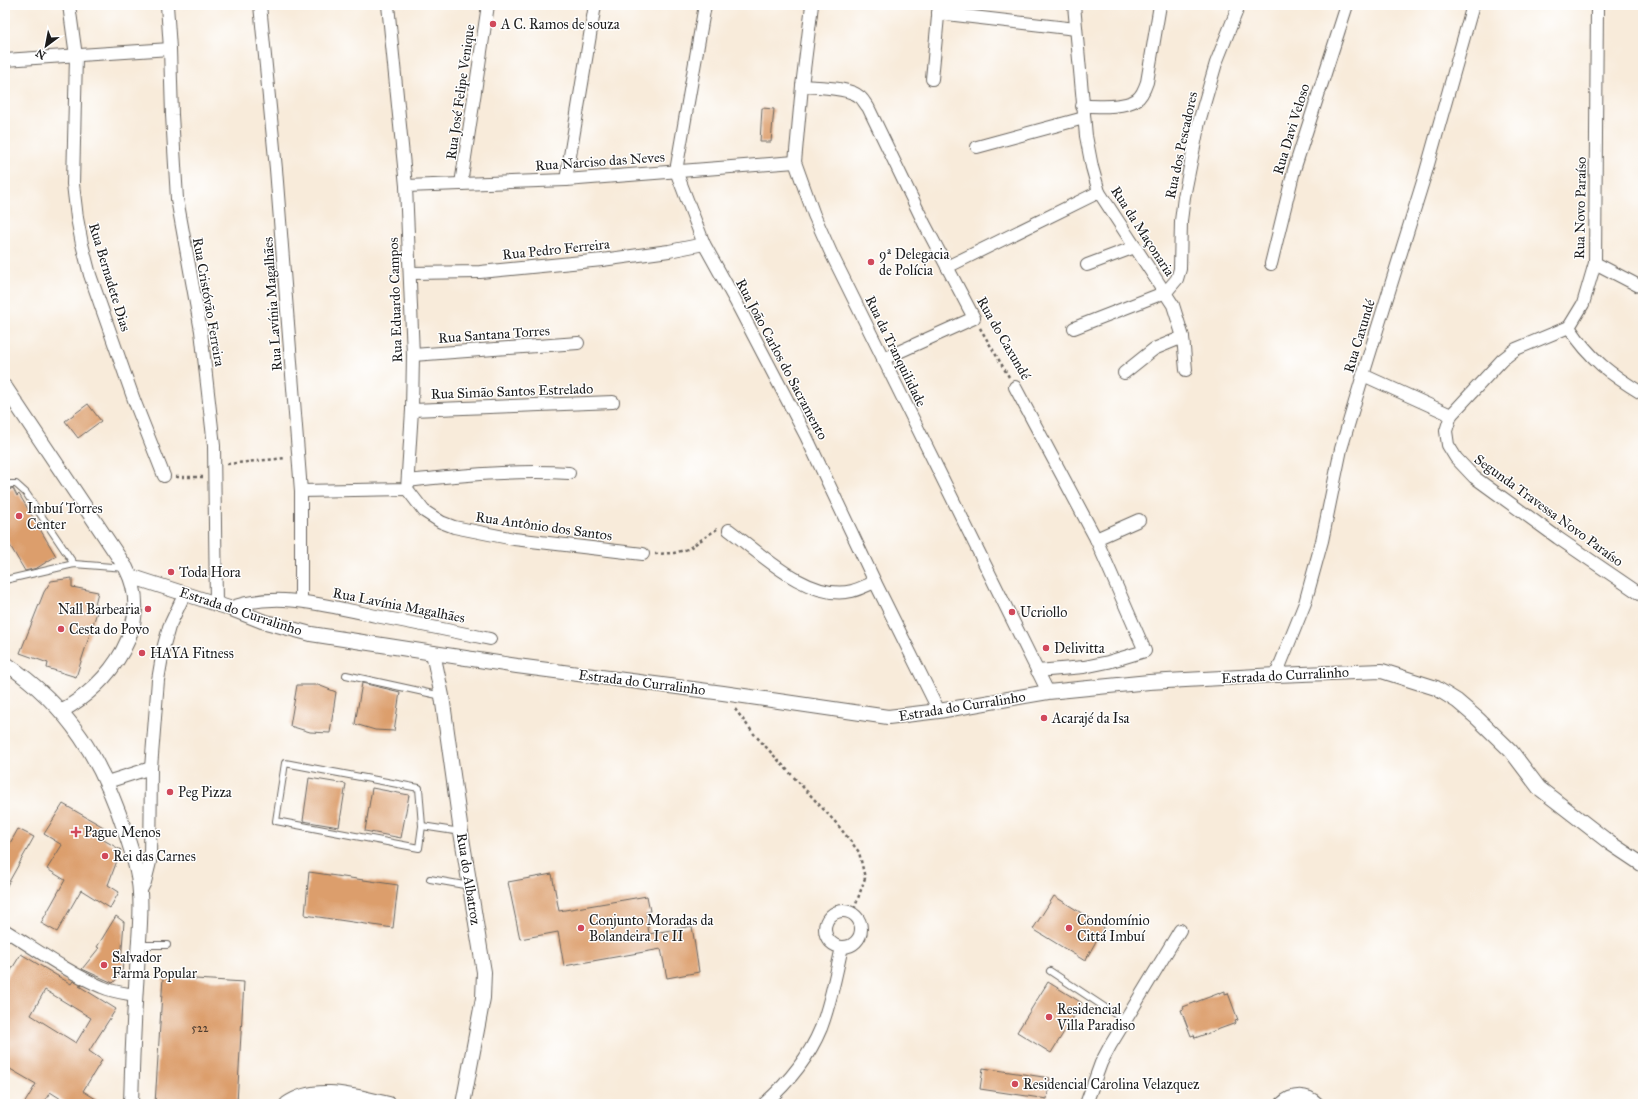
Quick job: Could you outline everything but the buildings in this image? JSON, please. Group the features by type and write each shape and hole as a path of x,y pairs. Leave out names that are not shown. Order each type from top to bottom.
{"street":[{"name":"Rua Bernadete Dias","path":"69,5 76,56 73,184 82,244 90,275 134,400 164,476"},
{"name":"Rua Cristóvão Ferreira","path":"167,5 177,199 202,331 215,465 223,606"},
{"name":"Rua Lavínia Magalhães","path":"260,5 276,169 301,491 301,601"},
{"name":"Rua Eduardo Campos","path":"388,5 406,186 410,273 412,410 407,485"},
{"path":"483,5 486,20"},
{"name":"Rua José Felipe Venique","path":"461,184 488,5"},
{"path":"566,180 595,5"},
{"path":"676,171 705,5"},
{"name":"Rua da Tranquilidade","path":"812,5 802,86 795,162 814,215 831,253 1048,692"},
{"name":"Rua da Maçonaria","path":"1074,5 1086,136 1099,192 1135,248 1166,292 1173,305 1183,337 1186,370"},
{"path":"977,147 1101,106 1124,104 1136,100 1148,82 1160,5"},
{"name":"Rua dos Pescadores","path":"1166,292 1177,279 1180,269 1181,220 1184,197 1199,122 1216,63 1239,5"},
{"name":"Rua Davi Veloso","path":"1271,264 1294,170 1347,5"},
{"name":"Rua Caxundé","path":"1276,675 1306,596 1322,541 1341,449 1362,375 1425,175 1473,5"},
{"name":"Rua Novo Paraíso","path":"1569,327 1583,304 1596,264 1597,5"},
{"path":"932,79 938,9 1076,29"},
{"path":"5,60 170,49"},
{"name":"Rua do Caxundé","path":"802,86 835,89 860,96 868,107 904,183 974,318"},
{"name":"Rua Narciso das Neves","path":"406,186 566,180 795,162"},
{"name":"Rua João Carlos do Sacramento","path":"676,171 704,244 806,436 875,582 939,711"},
{"path":"947,268 1099,192"},
{"name":"Rua Pedro Ferreira","path":"410,273 480,272 511,269 602,260 669,251 704,244"},
{"path":"1087,265 1135,248"},
{"path":"1596,264 1643,288"},
{"path":"1074,328 1166,292"},
{"path":"883,359 974,318"},
{"path":"1362,375 1451,415 1502,360 1516,349 1569,327 1581,345 1597,362 1614,376 1643,394"},
{"path":"1124,374 1154,349 1183,337"},
{"name":"Rua Santana Torres","path":"412,355 578,343"},
{"name":"Rua do Caxundé","path":"1015,386 1096,539 1146,651 1084,667 1037,671"},
{"path":"5,387 128,572 135,599 132,630 114,665 101,680 76,703 62,711"},
{"name":"Rua Simão Santos Estrelado","path":"412,410 613,402"},
{"name":"Segunda Travessa Novo Paraíso","path":"1451,415 1446,431 1448,445 1456,458 1474,477 1552,534 1643,596"},
{"path":"301,491 407,485 493,473 569,473"},
{"name":"Rua Antônio dos Santos","path":"407,485 424,511 441,522 454,527 514,539 643,554"},
{"path":"1096,539 1139,520"},
{"path":"729,530 774,566 791,577 816,588 836,592 852,592 875,582"},
{"name":"Estrada do Curralinho","path":"128,572 262,621 286,628 516,666 723,693 888,717 939,711 1048,692 1149,682 1382,671 1436,688 1457,701 1511,751 1539,788 1643,865"},
{"path":"140,892 145,882 150,862 151,768 156,704 164,645 169,628 185,593"},
{"name":"Rua Lavínia Magalhães","path":"223,606 261,599 301,601 490,639"},
{"name":"Rua do Albatroz","path":"433,653 442,696 461,832 484,972 484,985 464,1104"},
{"path":"5,662 22,674 62,711 80,735 107,782 130,846 140,892 131,1104"},
{"path":"107,782 151,768"},
{"path":"842,910 854,913 861,923 861,934 853,944 842,947 831,942 827,937 825,926 827,920 831,915 842,910"},
{"path":"1086,1104 1101,1063 1124,1020 1180,930"},
{"path":"6,931 87,980 103,988 135,995"},
{"path":"764,1104 780,1090 804,1059 818,1033 832,989 842,947"},
{"path":"287,1104 310,1094 327,1093 389,1104"},
{"path":"1281,1104 1288,1098 1303,1096 1310,1098 1318,1104"}],"lane":[{"path":"5,488 10,484 16,484 26,493 74,564"},
{"path":"5,580 74,564 128,572"},
{"path":"346,675 442,696"},
{"path":"286,763 419,788 422,826 419,848 276,820 286,763"},
{"path":"422,826 461,832"},
{"path":"430,879 470,886"},
{"path":"138,945 167,945"},
{"path":"1050,971 1124,1020"}],"path":[{"name":"Rua do Caxundé","path":"974,318 1015,386"},
{"path":"215,465 298,456"},
{"path":"164,476 215,478"},
{"path":"643,554 674,553 688,549 716,529 723,528 729,530"},
{"path":"723,693 754,734 837,824 859,852 865,878 854,913"}],"place":[{"name":"A C. Ramos de souza","path":"493,24"},
{"name":"9ª Delegacia de Polícia","path":"871,262"},
{"name":"Imbuí Torres Center","path":"19,516"},
{"name":"Toda Hora","path":"171,572"},
{"name":"Nall Barbearia","path":"148,609"},
{"name":"Ucriollo","path":"1012,612"},
{"name":"Cesta do Povo","path":"61,629"},
{"name":"Delivitta","path":"1046,648"},
{"name":"HAYA Fitness","path":"142,653"},
{"name":"Acarajé da Isa","path":"1044,718"},
{"name":"Peg Pizza","path":"170,792"},
{"name":"Pague Menos","path":"76,832"},
{"name":"Rei das Carnes","path":"105,856"},
{"name":"Conjunto Moradas da Bolandeira I e II","path":"581,928"},
{"name":"Condomínio Cittá Imbuí","path":"1069,928"},
{"name":"Salvador Farma Popular","path":"104,965"},
{"name":"Residencial Villa Paradiso","path":"1049,1017"},
{"name":"Residencial Carolina Velazquez","path":"1015,1084"}]}
